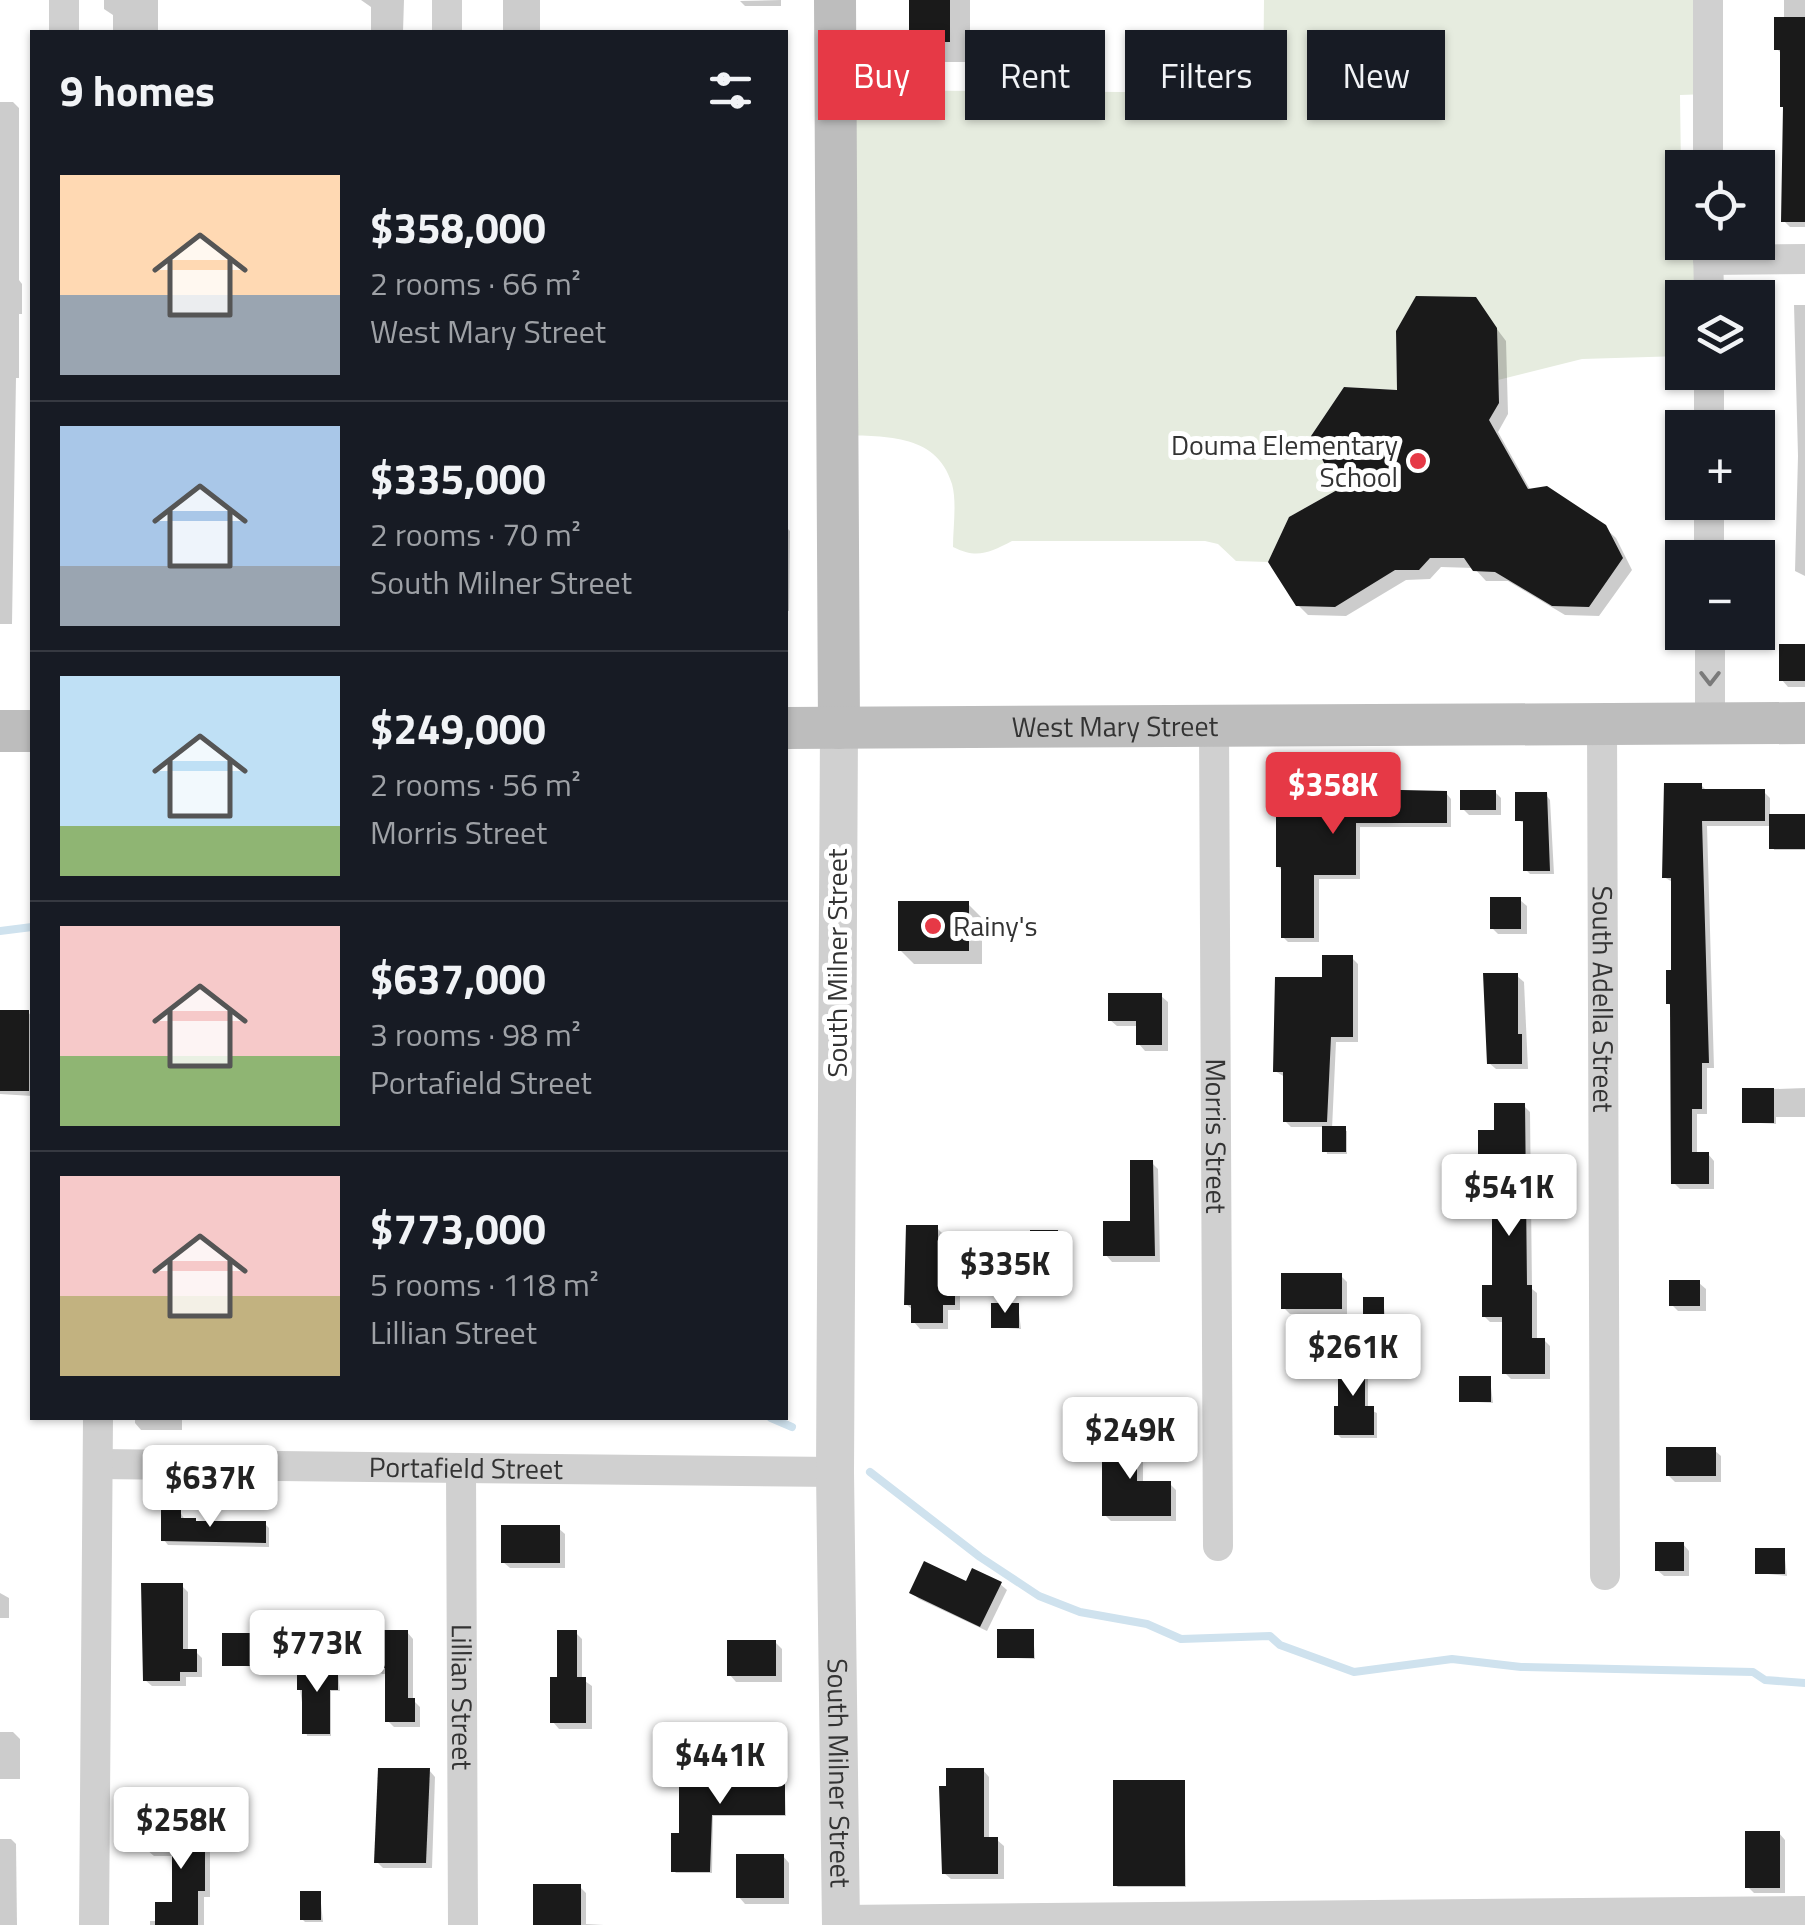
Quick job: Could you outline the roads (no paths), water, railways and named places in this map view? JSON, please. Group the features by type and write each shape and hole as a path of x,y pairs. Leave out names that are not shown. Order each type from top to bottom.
{"main road":[{"name":"South Milner Street","path":"835,0 839,728"},
{"name":"West Mary Street","path":"788,728 1805,723"},
{"path":"0,732 30,731"}],"street":[{"path":"64,0 64,30"},
{"path":"446,0 447,30"},
{"path":"1708,0 1708,150"},
{"path":"1775,257 1805,259"},
{"path":"1710,650 1710,724"},
{"name":"South Adella Street","path":"1602,724 1605,1575"},
{"name":"Morris Street","path":"1214,726 1218,1546"},
{"name":"South Milner Street","path":"839,728 835,1472 841,1922"},
{"path":"94,1925 98,1420"},
{"name":"Portafield Street","path":"98,1464 835,1472"},
{"name":"Lillian Street","path":"461,1468 463,1925"},
{"path":"841,1922 1596,1919 1805,1910"}],"waterway":[{"path":"0,931 30,927"},
{"path":"776,1420 792,1427"},
{"path":"870,1472 980,1557 1039,1596 1080,1612 1147,1624 1181,1639 1270,1636 1280,1645 1354,1672 1452,1659 1521,1667 1753,1672 1765,1680 1805,1683"}],"place":[{"name":"Douma Elementary School","path":"1418,461"},
{"name":"Rainy's","path":"933,926"}]}
